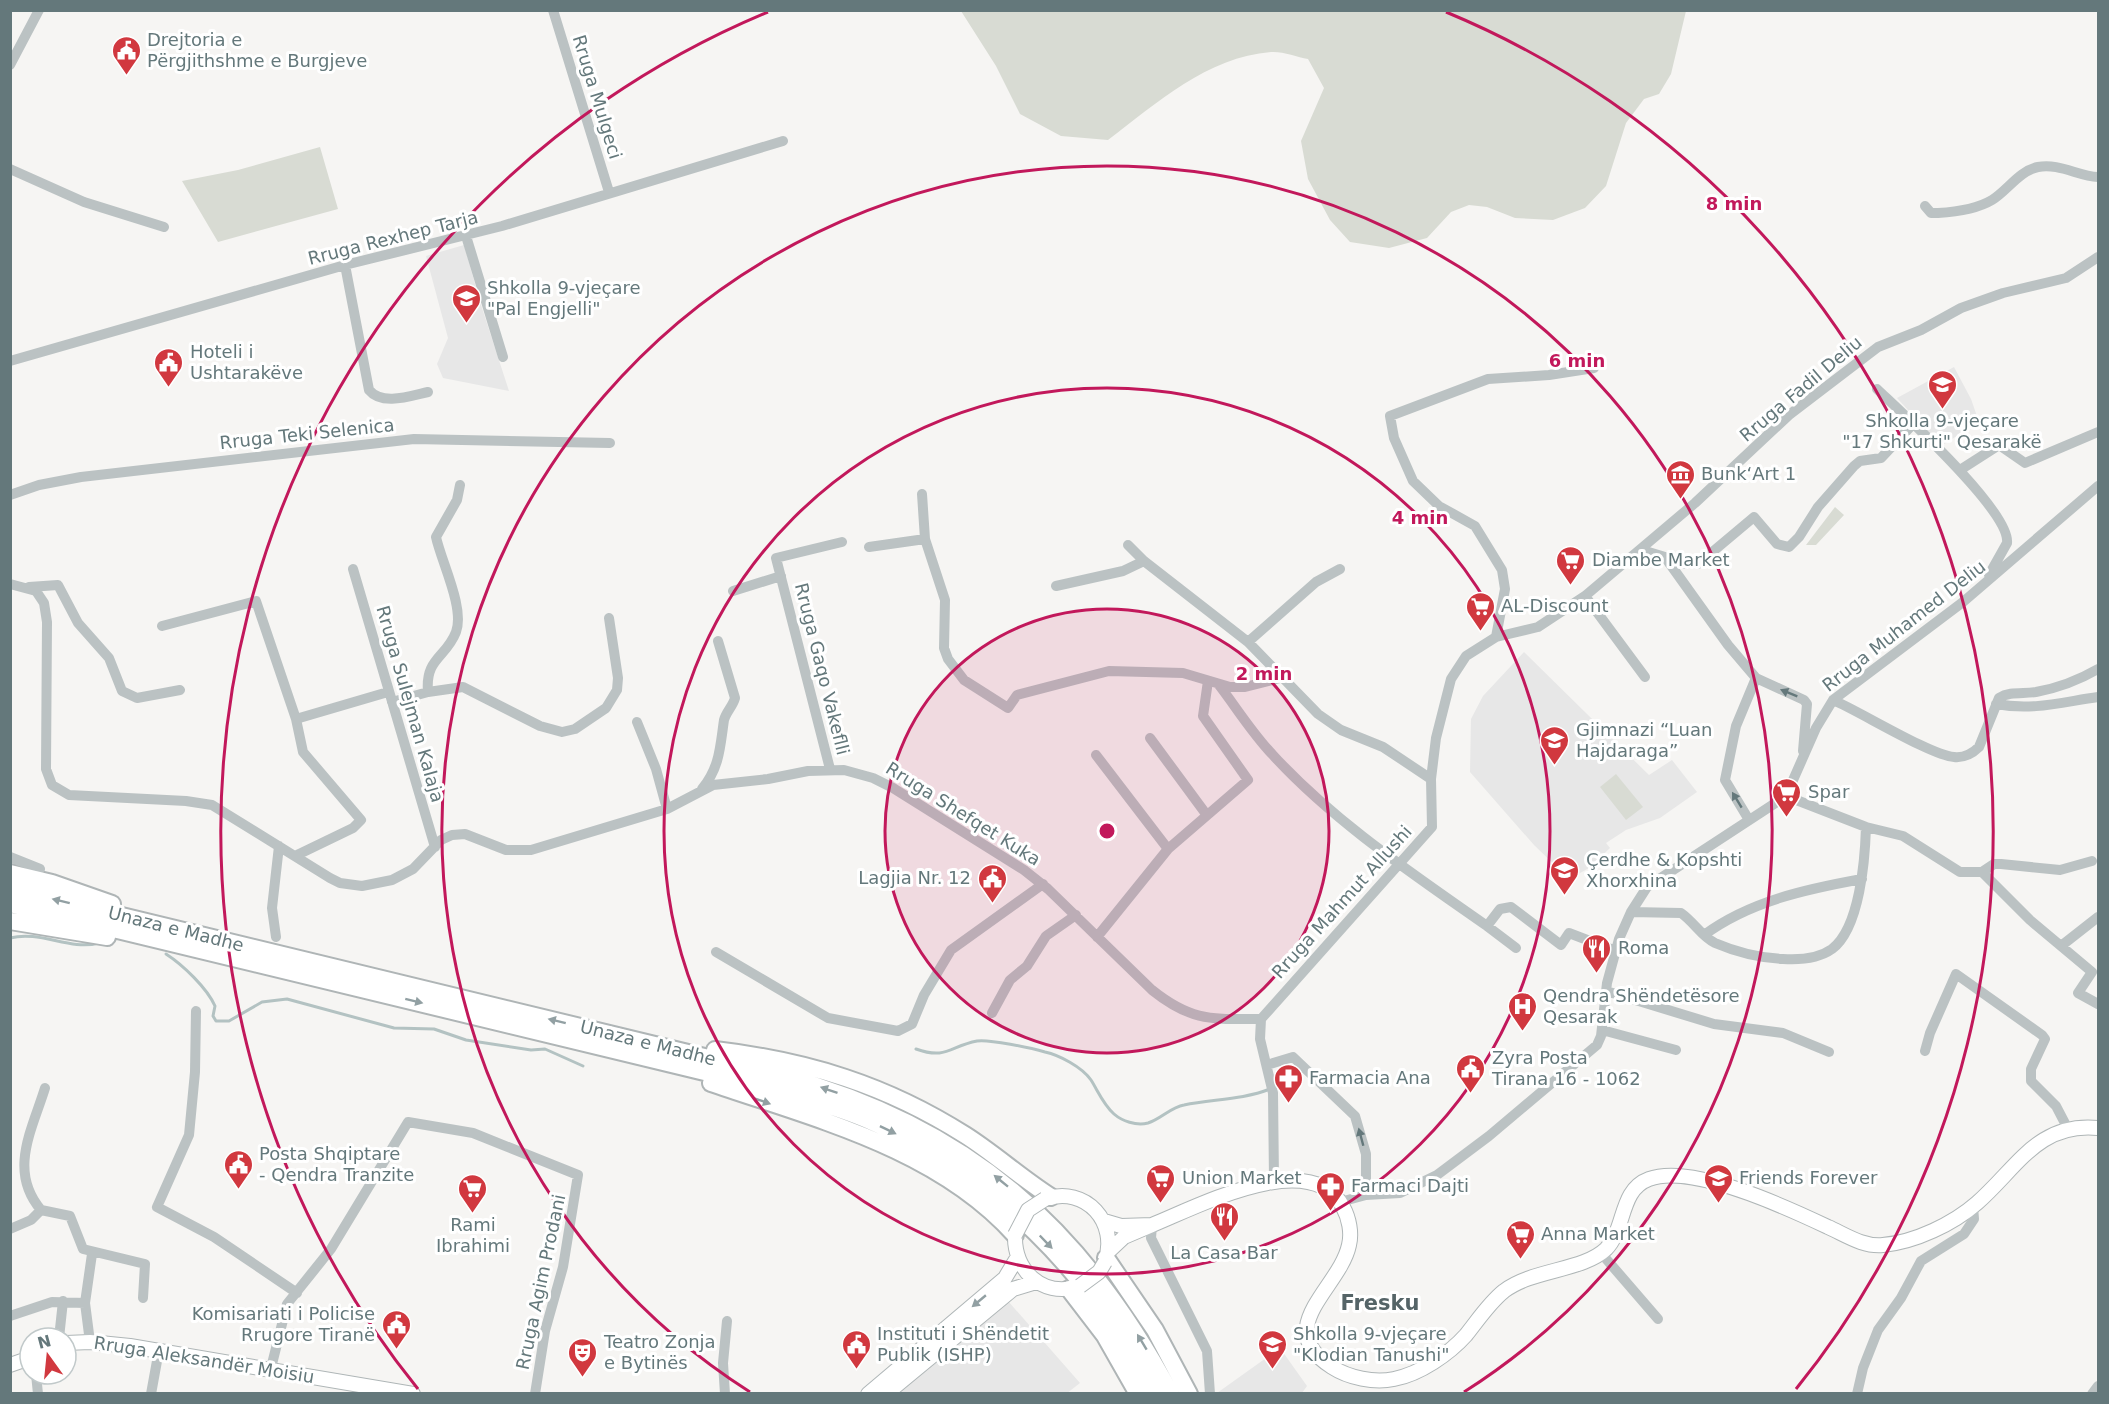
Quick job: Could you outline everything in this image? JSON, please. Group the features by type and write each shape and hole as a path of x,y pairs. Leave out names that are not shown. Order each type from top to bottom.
{"highway":[{"path":"10,873 52,883 135,911 369,969 383,986 366,997 130,941 10,921"},
{"name":"Unaza e Madhe","path":"10,889 631,1048 713,1074 779,1090 870,1121 941,1157 982,1185 1038,1233 1084,1284 1115,1326 1155,1394"},
{"name":"Unaza e Madhe","path":"10,904 383,986"},
{"path":"631,1048 769,1056 848,1077 888,1093 965,1135 1048,1198"},
{"path":"631,1048 840,1127 901,1153 985,1206 1015,1235"},
{"name":"Unaza e Madhe","path":"631,1048 783,1076 835,1091 904,1120 955,1148 1018,1195 1071,1245 1131,1323 1170,1394"},
{"path":"1106,1258 1150,1322 1189,1394"},
{"path":"1069,1289 1105,1336 1138,1394"}],"main road":[{"path":"1106,1258 1109,1238 1104,1221 1095,1209 1079,1199 1048,1198 1028,1210 1015,1235 1017,1258 1023,1270 1035,1282 1051,1289 1069,1289 1090,1281 1124,1237 1274,1180 1295,1179 1308,1182 1329,1192 1340,1202 1348,1218 1349,1246 1313,1308 1307,1333 1310,1347 1317,1357 1352,1377 1393,1379 1418,1370 1455,1346 1493,1302 1514,1285 1601,1253 1615,1237 1634,1189 1645,1180 1659,1176 1694,1179 1737,1190 1775,1203 1872,1245 1910,1239 1973,1207 2038,1142 2068,1129 2098,1128"},
{"path":"1104,1221 1121,1226 1157,1223"},
{"path":"868,1394 1005,1278 1017,1258"},
{"path":"886,1394 1012,1288 1035,1282"},
{"name":"Rruga Aleksandër Moisiu","path":"78,1342 90,1342 272,1368 413,1394"},
{"name":"Rruga Aleksandër Moisiu","path":"78,1350 158,1353 361,1394"}],"street":[{"path":"10,65 39,10"},
{"name":"Rruga Mulgeci","path":"553,10 609,192"},
{"name":"Rruga Rexhep Tarja","path":"10,361 345,265 466,236 783,141"},
{"path":"1925,206 1931,213 1938,213 1980,205 1993,199 2029,170 2039,167 2057,168 2098,177"},
{"path":"10,169 84,202 164,227"},
{"path":"466,236 503,357"},
{"name":"Rruga Fadil Deliu","path":"1496,637 1538,627 1585,596 1642,550 1789,416 1878,346 1921,330 1961,308 2003,293 2040,287 2066,278 2098,257"},
{"path":"345,265 369,390 374,396 384,399 428,392"},
{"path":"1496,637 1505,589 1502,570 1475,526 1439,506 1413,481 1394,438 1390,416 1488,379 1549,375 1594,368"},
{"path":"1877,389 1960,470 2004,529 2008,539 1982,585"},
{"path":"1670,563 1698,564 1754,517 1777,544 1789,547 1799,537 1818,507 1854,465 1860,461 1881,458 1913,423"},
{"path":"1960,470 1999,445 2025,464 2098,432"},
{"name":"Rruga Teki Selenica","path":"10,495 39,485 81,477 363,444 437,439 610,443"},
{"path":"428,692 429,669 456,632 456,610 436,537 457,500 460,485"},
{"name":"Rruga Muhamed Deliu","path":"1786,796 1833,700 1982,585 2098,486"},
{"path":"922,494 925,539 945,600 944,648 948,660 964,680 1008,708 1017,695 1109,671 1183,673 1214,683 1245,687 1284,677"},
{"path":"869,548 925,539"},
{"name":"Rruga Gaqo Vakeflli","path":"830,770 776,558 842,542"},
{"path":"1128,545 1144,561 1248,642 1318,714 1329,722 1383,747 1431,778"},
{"path":"1642,550 1660,554 1670,563 1728,645 1756,678 1799,697 1807,704 1802,760"},
{"path":"1056,586 1116,572 1144,561"},
{"name":"Rruga Sulejman Kalaja","path":"353,569 435,847"},
{"path":"1248,642 1316,582 1340,569"},
{"name":"Rruga Gaqo Vakeflli","path":"733,591 781,576"},
{"path":"10,584 29,588 58,585 78,623 109,658 118,685 129,696 147,697 180,690"},
{"name":"Rruga Shefqet Kuka","path":"29,588 40,596 47,622 45,759 48,779 52,786 69,795 170,800 212,805 340,883 362,886 400,876 422,861 447,837 458,834 506,850 531,850 667,809 701,789 727,783 830,770 859,773 893,788 1043,884 1152,990 1182,1011 1207,1018 1261,1019"},
{"path":"1585,596 1645,676"},
{"path":"162,626 256,602 296,719 303,752 361,820 353,828 295,856"},
{"path":"296,719 390,697 463,687 540,726 562,732 575,729 606,708 617,690 618,678 609,618"},
{"name":"Rruga Mahmut Allushi","path":"1261,1019 1432,827 1431,778 1436,738 1451,679 1466,656 1496,637"},
{"path":"701,789 715,769 722,747 724,720 735,698 718,641"},
{"path":"1833,700 1934,751 1956,757 1973,753 1979,747 1999,698 2008,693 2030,693 2056,687 2098,669"},
{"path":"1749,820 1725,780 1736,726 1756,678"},
{"path":"1097,937 1168,849 1248,780 1203,717 1214,683"},
{"path":"1214,683 1271,753 1348,823 1399,864 1516,948"},
{"path":"1996,704 2029,708 2098,697"},
{"path":"637,722 656,769 667,809"},
{"path":"1150,738 1206,814"},
{"path":"1096,755 1168,849"},
{"path":"1340,1202 1366,1195 1400,1193 1450,1166 1597,1045 1602,1030 1606,991 1616,951 1631,912 1647,887 1786,796 1866,827 1903,836 1953,870 1967,873 1982,872 1994,864 2060,870 2092,861"},
{"path":"1631,912 1681,913 1714,943 1766,958 1798,960 1819,955 1836,945 1843,934 1862,879 1866,827"},
{"path":"276,937 272,908 279,846"},
{"path":"10,857 40,868"},
{"path":"1982,872 2030,920 2092,972 2078,993 2098,1004"},
{"path":"1704,935 1758,905 1803,891 1862,879"},
{"path":"716,952 828,1018 898,1030 912,1024 924,995 944,959 960,943 1043,884"},
{"path":"1487,926 1500,909 1511,907 1561,945 1569,933 1616,951"},
{"path":"992,1013 1010,981 1027,966 1046,936 1076,915"},
{"path":"2061,946 2098,917"},
{"path":"1925,1051 1930,1033 1956,974 2042,1035 2044,1039 2031,1069 2031,1081 2056,1106 2068,1129"},
{"path":"1606,991 1714,1024 1783,1033 1829,1052"},
{"path":"196,1011 195,1072 189,1135 157,1207 214,1237 274,1280 297,1293 284,1310 272,1368"},
{"path":"1261,1019 1260,1039 1273,1093 1274,1180"},
{"path":"1602,1030 1676,1050"},
{"path":"1267,1065 1293,1057 1353,1111 1366,1154 1366,1195"},
{"path":"41,1210 26,1181 22,1165 45,1088"},
{"name":"Rruga Agim Prodani","path":"297,1293 331,1249 408,1122 473,1133 578,1175 563,1268 545,1331 535,1394"},
{"path":"1857,1394 1863,1368 1878,1330 1901,1298 1921,1261 1964,1234 1974,1219 1973,1207"},
{"path":"10,1229 31,1220 41,1210"},
{"path":"41,1210 70,1216 83,1250 92,1254 143,1262 147,1268 143,1298"},
{"path":"1157,1223 1151,1238 1207,1351 1210,1394"},
{"path":"1601,1253 1658,1319"},
{"path":"90,1342 85,1303 92,1254"},
{"path":"10,1316 63,1301 85,1303"},
{"path":"60,1326 63,1301"},
{"path":"725,1394 723,1363 727,1321"},
{"path":"151,1394 158,1353"},
{"path":"2092,1394 2098,1386"}],"shaded area":[{"path":"961,11 1686,11 1671,74 1659,94 1644,99 1626,123 1606,186 1585,208 1553,220 1515,218 1487,207 1469,205 1451,212 1427,238 1389,248 1350,242 1330,220 1308,179 1301,141 1324,88 1308,59 1271,52 1225,63 1204,72 1164,97 1108,140 1061,136 1020,114 996,66"},
{"path":"320,147 338,209 218,242 182,181 238,170"},
{"name":"Shkolla 9-vjeçare \"Pal Engjelli\"","path":"464,245 509,391 443,378 437,364 448,338 426,256"},
{"name":"Shkolla 9-vjeçare \"17 Shkurti\" Qesarakë","path":"1954,367 1971,399 1979,422 1941,446 1897,398"},
{"path":"1835,507 1844,515 1816,545 1806,545"},
{"name":"Gjimnazi “Luan Hajdaraga”","path":"1524,652 1649,775 1672,760 1697,792 1660,818 1626,830 1606,843 1610,848 1589,868 1573,877 1566,876 1534,845 1470,772 1471,719 1483,696"},
{"path":"1616,774 1643,807 1626,820 1600,787"},
{"path":"1008,1301 1080,1383 1066,1394 904,1394 899,1388"},
{"name":"Shkolla 9-vjeçare \"Klodian Tanushi\"","path":"1280,1348 1307,1386 1302,1393 1217,1393"}],"waterway":[{"path":"10,938 21,936 88,945 99,943"},
{"path":"166,954 180,964 206,992 215,1006 213,1016 216,1021 229,1021 262,1002 287,999 394,1028 434,1029 466,1040 531,1050 545,1049 583,1066"},
{"path":"916,1049 942,1053 968,1043 983,1041 1010,1044 1051,1054 1070,1062 1082,1071 1091,1080 1110,1110 1121,1119 1134,1123 1148,1123 1179,1106 1249,1095 1270,1089"}],"place":[{"name":"Drejtoria e Përgjithshme e Burgjeve","path":"126,76"},
{"name":"Shkolla 9-vjeçare \"Pal Engjelli\"","path":"466,324"},
{"name":"Hoteli i Ushtarakëve","path":"169,388"},
{"name":"Shkolla 9-vjeçare \"17 Shkurti\" Qesarakë","path":"1942,410"},
{"name":"Bunk‘Art 1","path":"1680,500"},
{"name":"Diambe Market","path":"1571,586"},
{"name":"AL-Discount","path":"1480,632"},
{"name":"Gjimnazi “Luan Hajdaraga”","path":"1555,766"},
{"name":"Spar","path":"1787,818"},
{"name":"Çerdhe & Kopshti Xhorxhina","path":"1565,896"},
{"name":"Lagjia Nr. 12","path":"992,904"},
{"name":"Roma","path":"1597,974"},
{"name":"Qendra Shëndetësore Qesarak","path":"1522,1032"},
{"name":"Zyra Posta Tirana 16 - 1062","path":"1471,1094"},
{"name":"Farmacia Ana","path":"1288,1104"},
{"name":"Posta Shqiptare - Qendra Tranzite","path":"238,1190"},
{"name":"Union Market","path":"1161,1204"},
{"name":"Friends Forever","path":"1718,1204"},
{"name":"Farmaci Dajti","path":"1330,1212"},
{"name":"Rami Ibrahimi","path":"473,1214"},
{"name":"La Casa Bar","path":"1224,1242"},
{"name":"Anna Market","path":"1520,1260"},
{"name":"Komisariati i Policise Rrugore Tiranë","path":"396,1350"},
{"name":"Instituti i Shëndetit Publik (ISHP)","path":"856,1370"},
{"name":"Shkolla 9-vjeçare \"Klodian Tanushi\"","path":"1272,1370"},
{"name":"Teatro Zonja e Bytinës","path":"583,1378"}],"district":[{"name":"Fresku","path":"1380,1303"}]}
